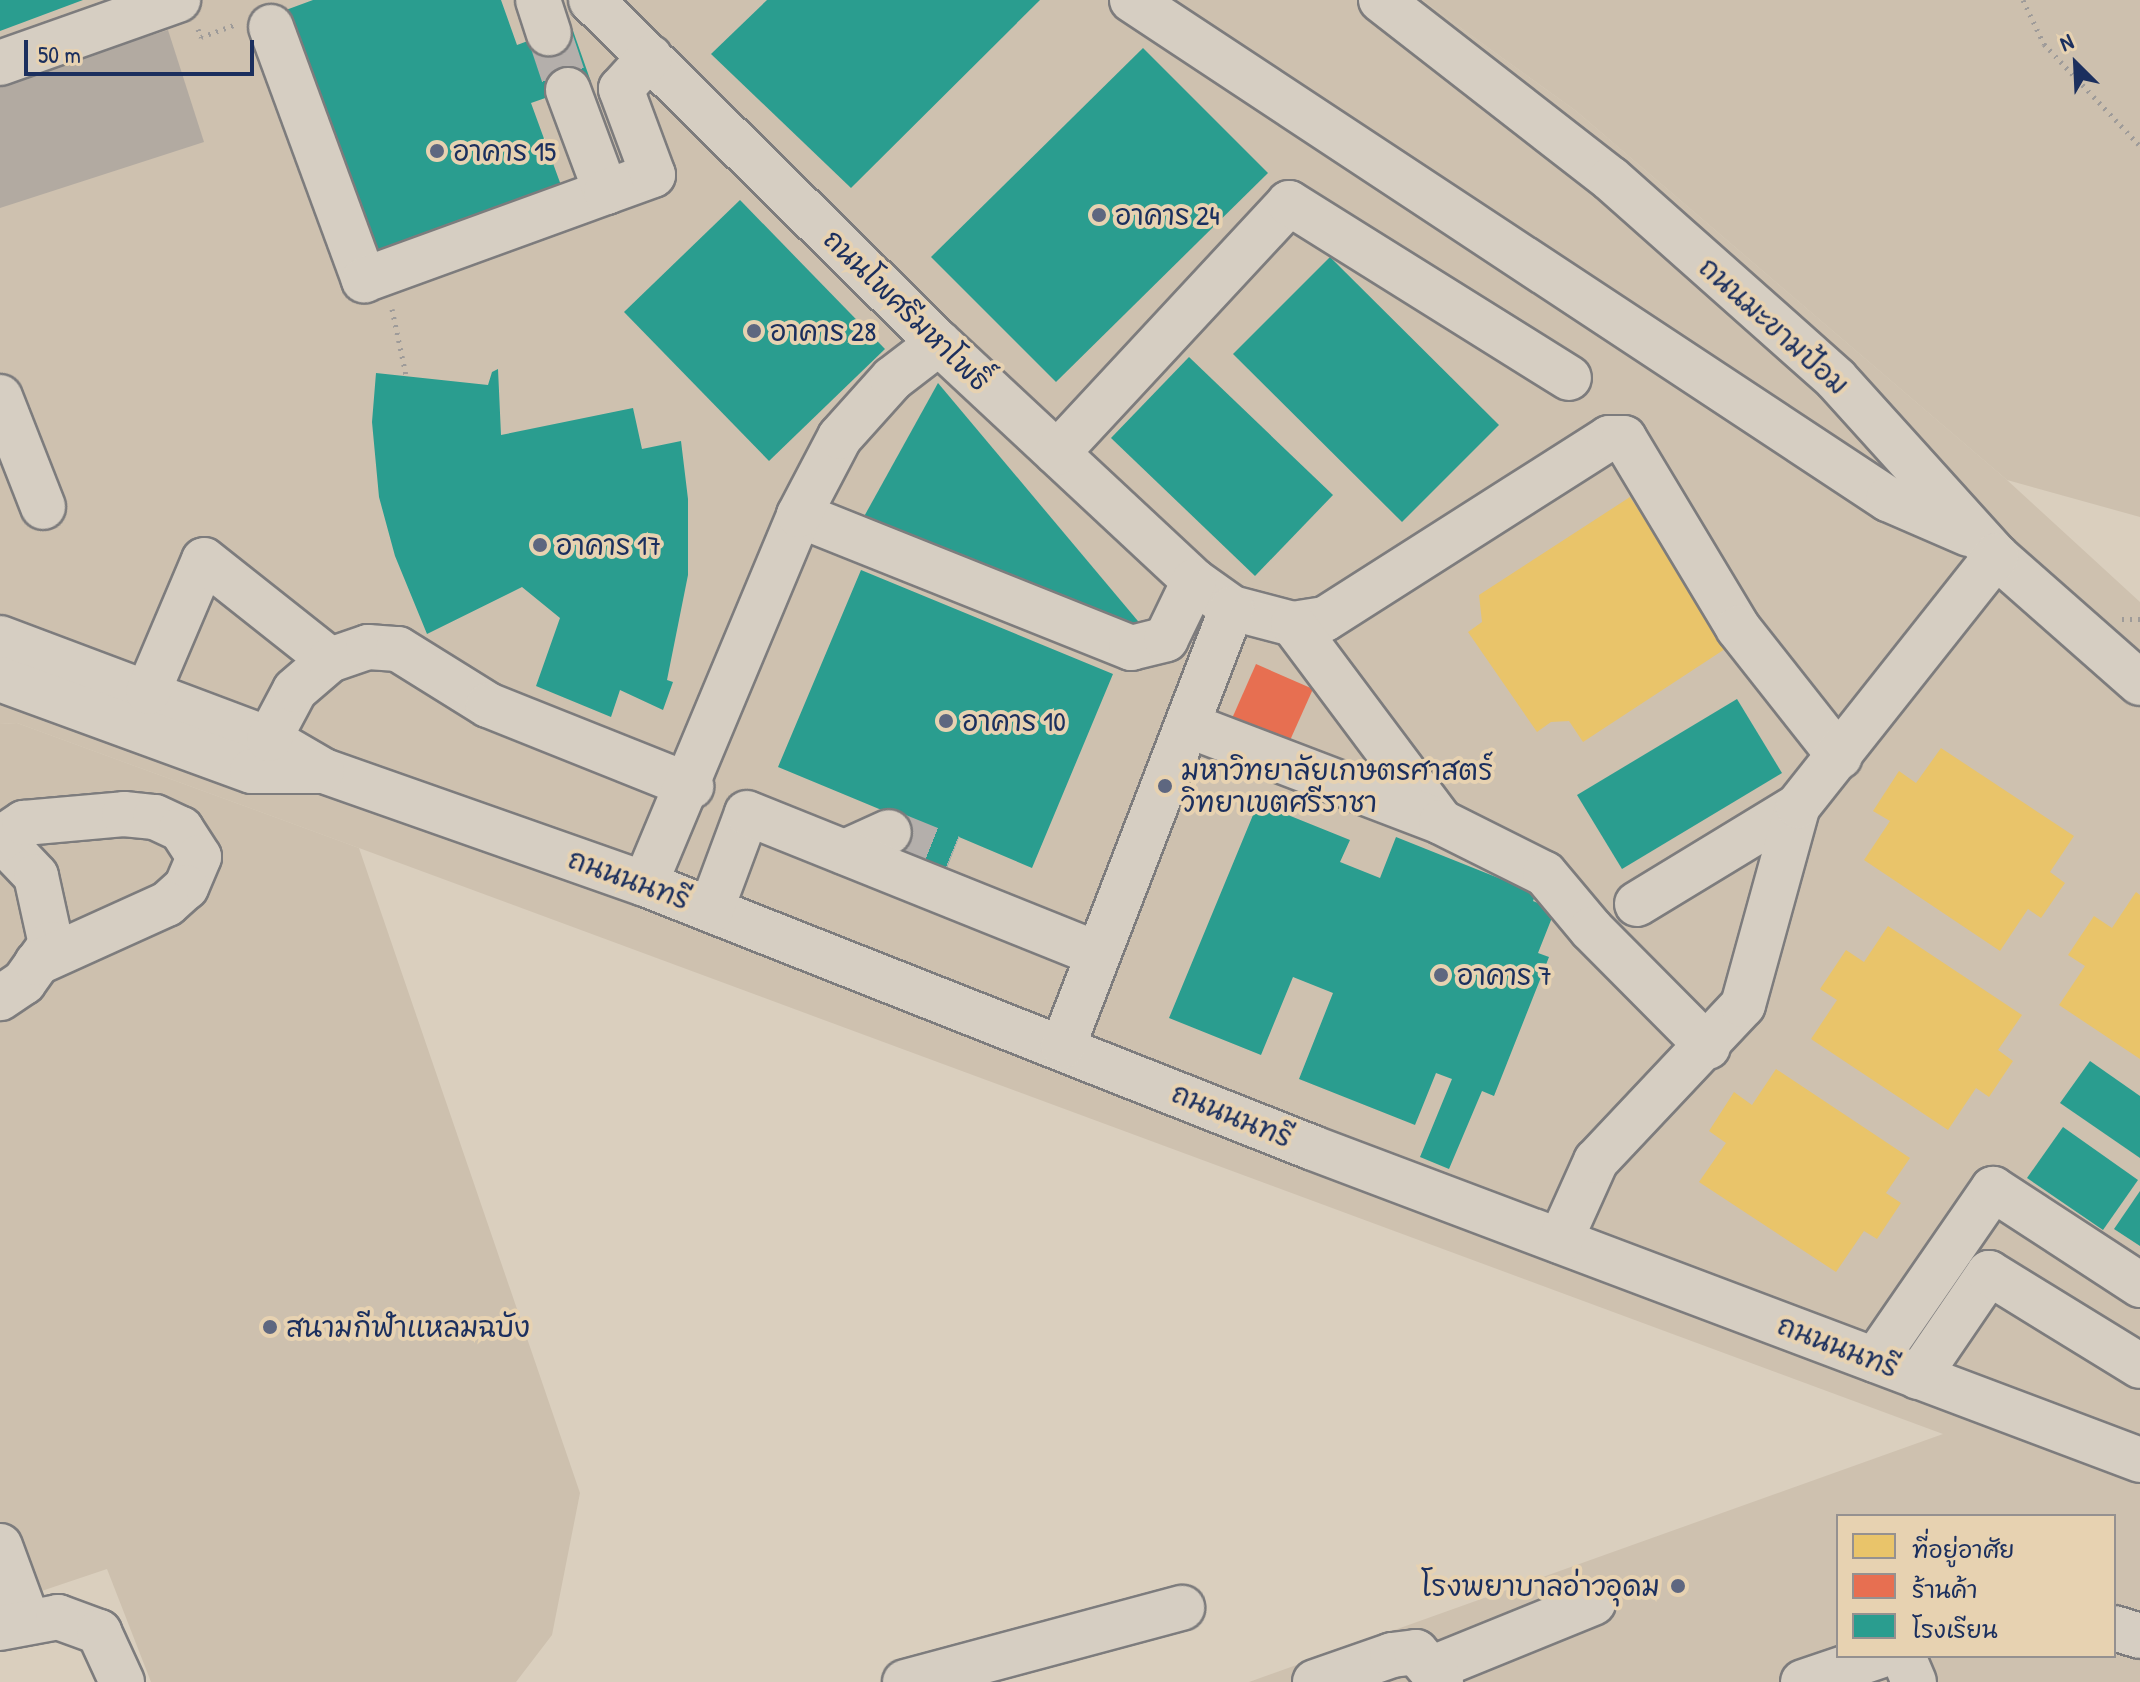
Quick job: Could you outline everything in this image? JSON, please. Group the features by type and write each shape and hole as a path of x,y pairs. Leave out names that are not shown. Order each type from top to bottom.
{"street":[{"name":"ถนนโพศรีมหาโพธิ์","path":"591,0 939,343 1194,581 1232,608"},
{"path":"1132,0 1888,499 1989,548 1840,757 1798,806 1637,904"},
{"name":"ถนนมะขามป้อม","path":"1381,0 1611,179 1836,379 1989,548 2140,683"},
{"path":"0,63 187,12"},
{"path":"255,25 364,280 653,175 621,89 650,57"},
{"path":"568,90 606,192"},
{"path":"1057,453 1289,203 1569,378"},
{"path":"645,884 691,786 799,515 840,437 892,379 939,343"},
{"path":"0,397 43,507"},
{"path":"1063,1046 1190,726 1232,608 1293,624 1325,619 1609,438 1624,438 1738,628 1840,757"},
{"path":"799,515 1131,648 1166,639 1194,581"},
{"path":"148,692 204,560 330,660"},
{"path":"1293,624 1441,822"},
{"name":"ถนนนนทรี","path":"0,638 269,739 324,771 645,884 1560,1241 2140,1460"},
{"path":"269,739 295,690 330,660 368,647 398,649 488,705 691,786"},
{"name":"ถนนนนทรี","path":"0,679 252,771 324,771"},
{"path":"1190,726 1441,822 1545,874 1591,929 1708,1047"},
{"path":"1560,1241 1596,1161 1708,1047 1743,1005 1798,806"},
{"path":"711,910 747,813 1097,954"},
{"path":"0,998 24,982 37,963 51,944 36,876 0,839 24,823 124,814 155,817 181,829 199,857 186,887 167,904 37,963"},
{"path":"845,852 889,832"},
{"path":"951,857 965,901"},
{"path":"1875,1360 1993,1189 2140,1285"},
{"path":"1918,1377 1989,1273 2140,1366"},
{"path":"0,1546 14,1625 58,1617 99,1632 122,1682"},
{"path":"1315,1682 1392,1655 1416,1652 1437,1675 1593,1603"},
{"path":"905,1682 1182,1608"},
{"path":"2116,1629 2140,1636"},
{"path":"1803,1682 1874,1658"},
{"path":"1904,1658 1914,1682"}],"path":[{"path":"2023,0 2044,44 2140,146"},
{"path":"187,12 201,37 255,25"}],"shaded area":[{"name":"มหาวิทยาลัยเกษตรศาสตร์ วิทยาเขตศรีราชา","path":"0,0 1422,0 1576,111 2007,480 2140,602 2140,1682 1249,1682 1943,1434 17,723 0,724"},
{"path":"1422,0 2140,0 2140,517 2007,480 1576,111"},
{"path":"168,30 204,142 0,208 0,84"},
{"path":"17,723 359,848 580,1493 552,1635 516,1682 151,1682 107,1569 0,1605 0,724"}],"building: ที่อยู่อาศัย":[{"path":"1630,497 1728,647 1583,742 1569,721 1551,722 1537,732 1468,632 1482,622 1479,595"},
{"path":"1941,748 2074,836 2050,872 2065,883 2041,918 2028,909 2000,951 1864,860 1890,821 1873,811 1899,771 1916,783"},
{"path":"2136,892 2140,895 2140,1059 2059,1005 2085,966 2068,955 2094,916 2112,928"},
{"path":"1888,926 2022,1015 1998,1050 2013,1061 1989,1097 1976,1088 1948,1130 1811,1039 1837,1000 1820,989 1846,950 1864,962"},
{"path":"1776,1069 1910,1158 1886,1193 1901,1203 1877,1239 1864,1231 1836,1272 1699,1182 1726,1143 1709,1131 1734,1092 1752,1105"}],"building: ร้านค้า":[{"path":"1256,664 1313,689 1287,747 1230,723"}],"building: โรงเรียน":[{"path":"0,0 83,0 0,31"},
{"name":"อาคาร 15","path":"313,0 501,0 517,45 571,25 591,82 531,103 566,199 368,271 275,14"},
{"path":"767,0 1040,0 851,188 711,54"},
{"name":"อาคาร 24","path":"1143,48 1268,173 1056,382 931,257"},
{"name":"อาคาร 28","path":"740,200 885,349 769,461 624,312"},
{"path":"1330,257 1499,425 1402,522 1233,354"},
{"path":"1189,357 1333,495 1255,576 1111,438"},
{"name":"อาคาร 17","path":"498,369 501,435 633,408 642,449 681,441 688,499 688,575 667,680 673,682 663,710 620,690 611,717 536,686 560,618 522,587 427,634 395,556 379,497 372,422 376,373 488,385 492,372"},
{"path":"938,383 1148,633 861,522"},
{"name":"อาคาร 10","path":"861,570 1113,674 1032,868 959,837 946,870 884,844 896,816 778,767"},
{"path":"1737,699 1782,773 1622,869 1577,795"},
{"path":"1258,803 1350,840 1340,862 1380,878 1396,837 1536,893 1533,901 1555,910 1538,953 1549,957 1494,1096 1482,1091 1449,1169 1420,1157 1452,1079 1436,1073 1415,1125 1299,1079 1333,993 1293,977 1261,1055 1169,1018"},
{"path":"2090,1061 2140,1096 2140,1158 2060,1103"},
{"path":"2063,1127 2138,1180 2103,1230 2027,1178"},
{"path":"2140,1191 2140,1246 2114,1229"}],"tunnel":[{"path":"549,33 568,90"},
{"path":"889,832 951,857"}],"place":[{"name":"อาคาร 15","path":"437,151"},
{"name":"อาคาร 24","path":"1099,215"},
{"name":"อาคาร 28","path":"754,331"},
{"name":"อาคาร 17","path":"540,545"},
{"name":"อาคาร 10","path":"946,721"},
{"name":"มหาวิทยาลัยเกษตรศาสตร์ วิทยาเขตศรีราชา","path":"1165,786"},
{"name":"อาคาร 7","path":"1441,975"},
{"name":"สนามกีฬาแหลมฉบัง","path":"270,1327"},
{"name":"โรงพยาบาลอ่าวอุดม","path":"1678,1586"}]}
